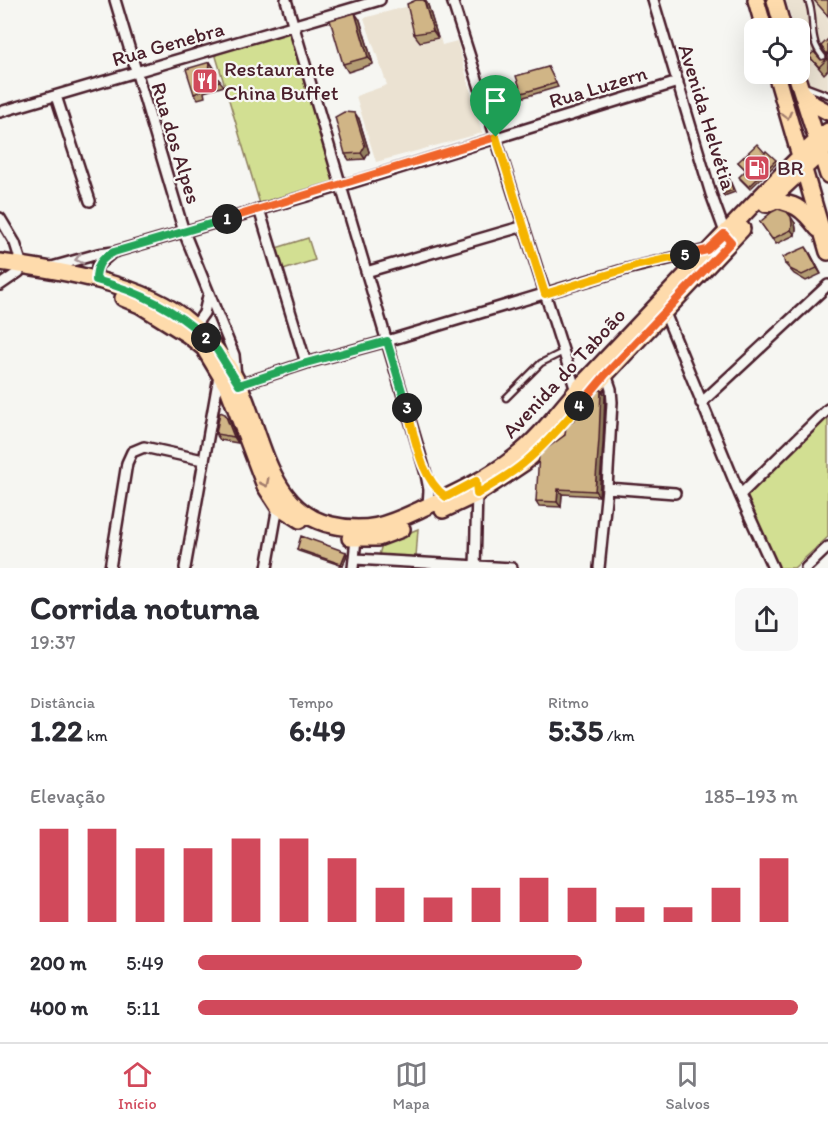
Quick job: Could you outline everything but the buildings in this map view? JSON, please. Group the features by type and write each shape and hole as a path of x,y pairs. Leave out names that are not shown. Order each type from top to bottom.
{"main road":[{"path":"756,0 761,18"},
{"path":"775,0 780,18"},
{"path":"779,84 828,252"},
{"path":"800,84 813,104 828,112"},
{"path":"800,84 823,142 828,175"},
{"name":"Avenida do Taboão","path":"0,262 46,280 104,291 140,305 188,335 204,348 220,373 242,419 265,486 278,506 313,528 332,535 356,539 375,538 406,527 524,463 552,437 606,374 665,313 728,238 823,142"},
{"name":"Avenida do Taboão","path":"0,269 45,269 119,286 167,308 194,327 217,350 238,382 271,468 292,504 306,516 325,524 346,529 365,529 384,526 446,497 476,488 532,443 576,391 707,250 728,238 766,204 801,163"},
{"path":"766,204 780,202 800,208 823,235"}],"street":[{"name":"Rua dos Alpes","path":"115,0 184,232 234,355 238,382"},
{"path":"286,0 426,474 429,490 428,506"},
{"name":"Rua Genebra","path":"0,112 380,0"},
{"path":"452,0 576,391"},
{"name":"Avenida Helvétia","path":"653,0 728,238"},
{"name":"Rua Luzern","path":"45,269 114,252 341,186 678,81"},
{"path":"56,96 90,201"},
{"path":"259,209 306,363"},
{"path":"0,218 15,243 20,268 0,285"},
{"path":"366,272 524,226"},
{"path":"238,382 387,341 639,265 707,250"},
{"path":"96,280 97,266 114,252"},
{"path":"701,402 828,285"},
{"path":"194,327 204,313 208,294"},
{"path":"665,313 740,495 773,568"},
{"path":"185,568 220,373"},
{"path":"598,568 607,488 612,402 606,374"},
{"path":"740,495 828,409"},
{"path":"110,568 127,463 132,452 144,447 156,448 203,460"},
{"path":"426,474 434,486 446,497"},
{"path":"475,566 476,488"},
{"path":"607,488 675,493"},
{"path":"267,568 278,506"},
{"path":"375,538 375,560"},
{"path":"356,539 354,564 375,560 512,568"},
{"path":"806,568 828,547"}],"lane":[{"path":"808,0 812,11 814,40 817,49 828,63"},
{"path":"803,84 828,95"},
{"path":"506,399 541,363 563,352"}],"shaded area":[{"path":"786,0 828,0 828,110 818,105 808,84 810,18 791,18"},
{"path":"409,6 419,43 440,38 442,45 457,41 482,133 376,162 356,96 387,85 364,18"}],"green space":[{"path":"291,31 336,182 260,204 215,53"},
{"path":"308,238 315,260 280,271 273,249"},
{"path":"828,413 828,537 794,568 777,568 746,494"},
{"path":"418,529 416,557 379,555 382,544"}],"place":[{"name":"Restaurante China Buffet","path":"205,81"},
{"name":"BR","path":"757,168"}],"route":[{"path":"496,137 545,294 639,265 707,250 724,234 731,242 606,374 552,437 503,479 477,494 476,481 446,497 434,486 426,474 387,341 306,363 239,385 217,350 187,321 144,296 96,280 97,266 114,252 341,186 496,137"}]}
